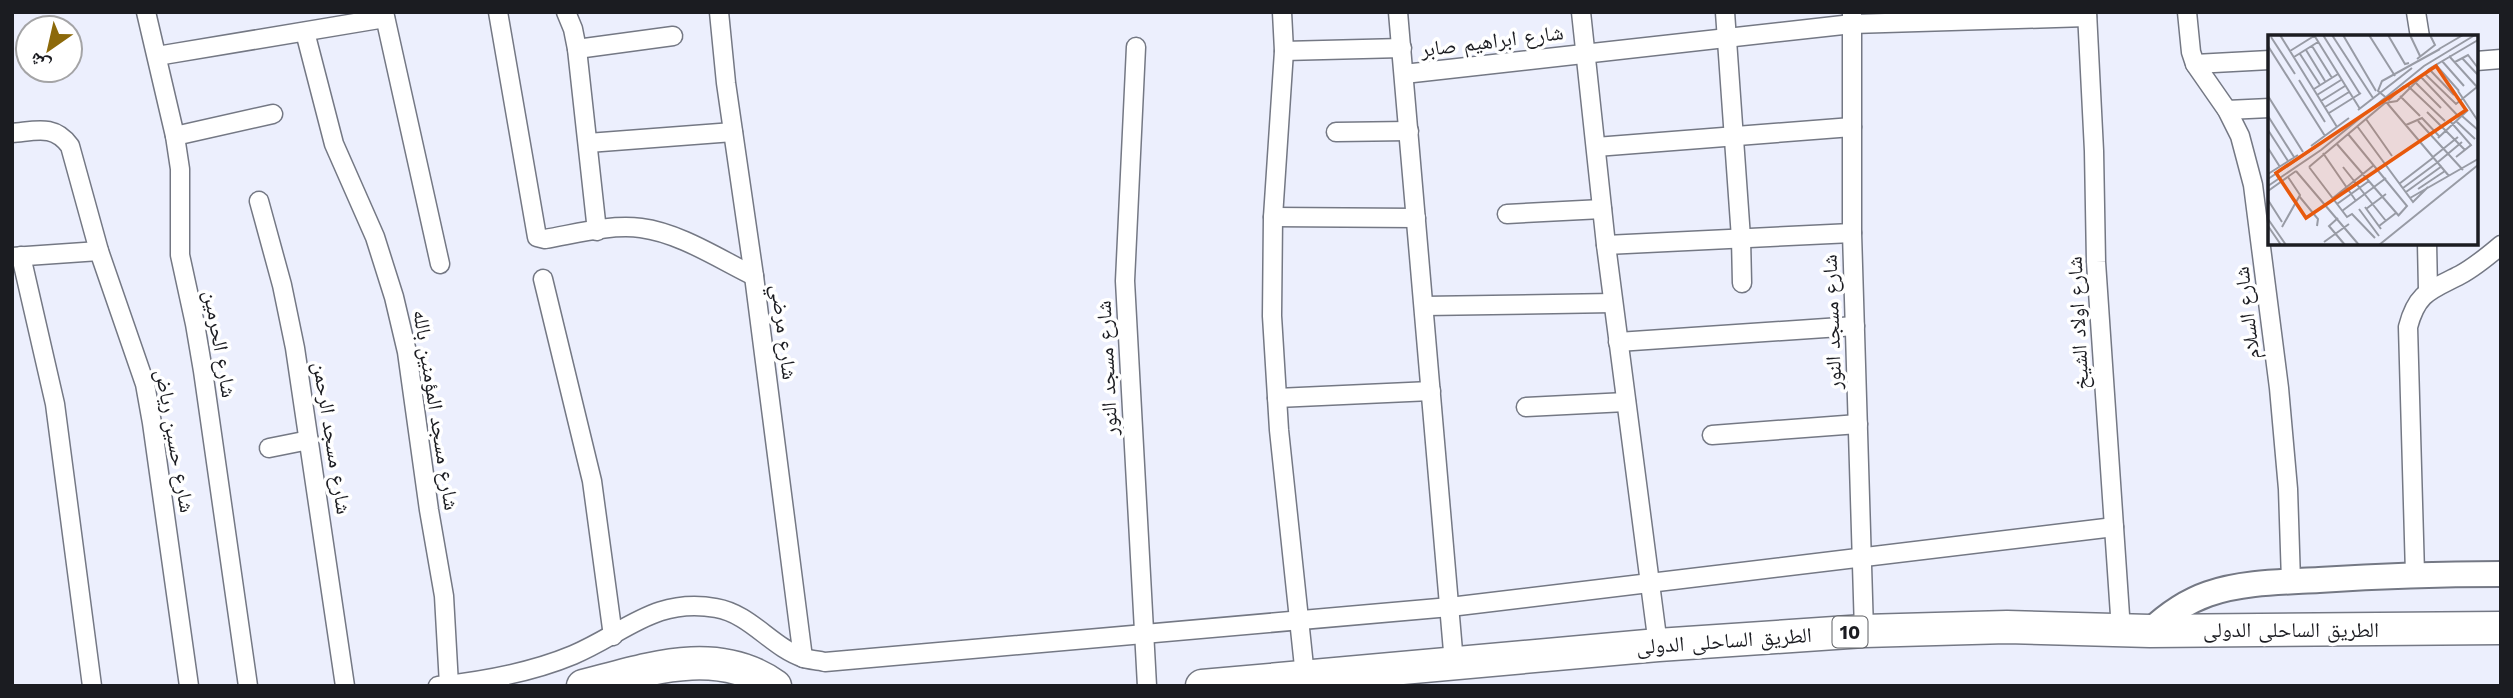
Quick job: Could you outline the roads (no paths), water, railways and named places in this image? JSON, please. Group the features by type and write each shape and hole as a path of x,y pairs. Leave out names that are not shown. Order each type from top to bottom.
{"highway":[{"name":"الطريق الساحلى الدولى","path":"1202,686 1658,645 1864,631 2007,627 2135,630 2501,628"},
{"path":"583,686 654,668 693,663 741,668 775,686"}],"street":[{"name":"شارع الحرمين","path":"146,12 180,169 180,256 203,371 248,686"},
{"path":"498,12 536,233 540,239 638,228 659,231 754,276"},
{"path":"567,12 577,49 597,231"},
{"name":"شارع مرضي","path":"719,12 803,657"},
{"path":"1282,12 1284,51 1273,218 1272,316 1277,398 1305,677"},
{"path":"1398,12 1454,663"},
{"path":"1581,12 1605,245 1658,645"},
{"path":"1725,12 1742,283"},
{"name":"شارع السلام","path":"2187,12 2191,52 2195,64 2227,110 2262,185 2288,489 2291,582"},
{"path":"2416,12 2420,35"},
{"path":"157,56 305,32 384,15 440,264"},
{"name":"شارع ابراهيم صابر","path":"1404,74 1727,37 1852,18 2087,15"},
{"name":"شارع اولاد الشيخ","path":"2087,15 2096,262 2113,527 2135,630"},
{"name":"شارع مسجد النور","path":"1852,18 1852,233 1864,631"},
{"name":"شارع مسجد المؤمنين بالله","path":"305,32 334,144 375,237 394,297 407,352 444,596 443,685"},
{"path":"577,49 673,36"},
{"name":"شارع مسجد النور","path":"1136,47 1125,281 1147,686"},
{"path":"1284,51 1402,48"},
{"path":"2478,61 2501,59"},
{"path":"2195,64 2268,60"},
{"path":"2227,110 2268,108"},
{"path":"175,136 273,114"},
{"path":"1596,147 1852,127"},
{"path":"1336,132 1409,131"},
{"path":"588,143 733,132"},
{"name":"شارع حسين رياض","path":"12,133 59,133 70,146 99,251 145,384 189,686"},
{"name":"شارع مسجد الرحمن","path":"259,201 282,285 309,440 345,686"},
{"path":"1507,214 1602,209"},
{"path":"1273,218 1416,218"},
{"path":"1605,245 1852,233"},
{"path":"2427,245 2428,290"},
{"path":"2415,574 2408,327 2418,300 2428,290 2462,274 2501,245"},
{"path":"92,686 55,404 16,256 99,251"},
{"path":"542,279 592,481 612,636"},
{"path":"1424,306 1613,303"},
{"path":"1618,342 1855,327"},
{"path":"1277,398 1431,391"},
{"path":"1526,407 1626,402"},
{"path":"1713,435 1858,424"},
{"path":"269,448 309,440"},
{"path":"443,685 523,673 573,655 649,614 683,605 718,608 751,621 778,643 803,657 825,662 1450,607 2113,527"},
{"path":"2135,630 2209,594 2243,587 2415,574 2501,575"}]}
